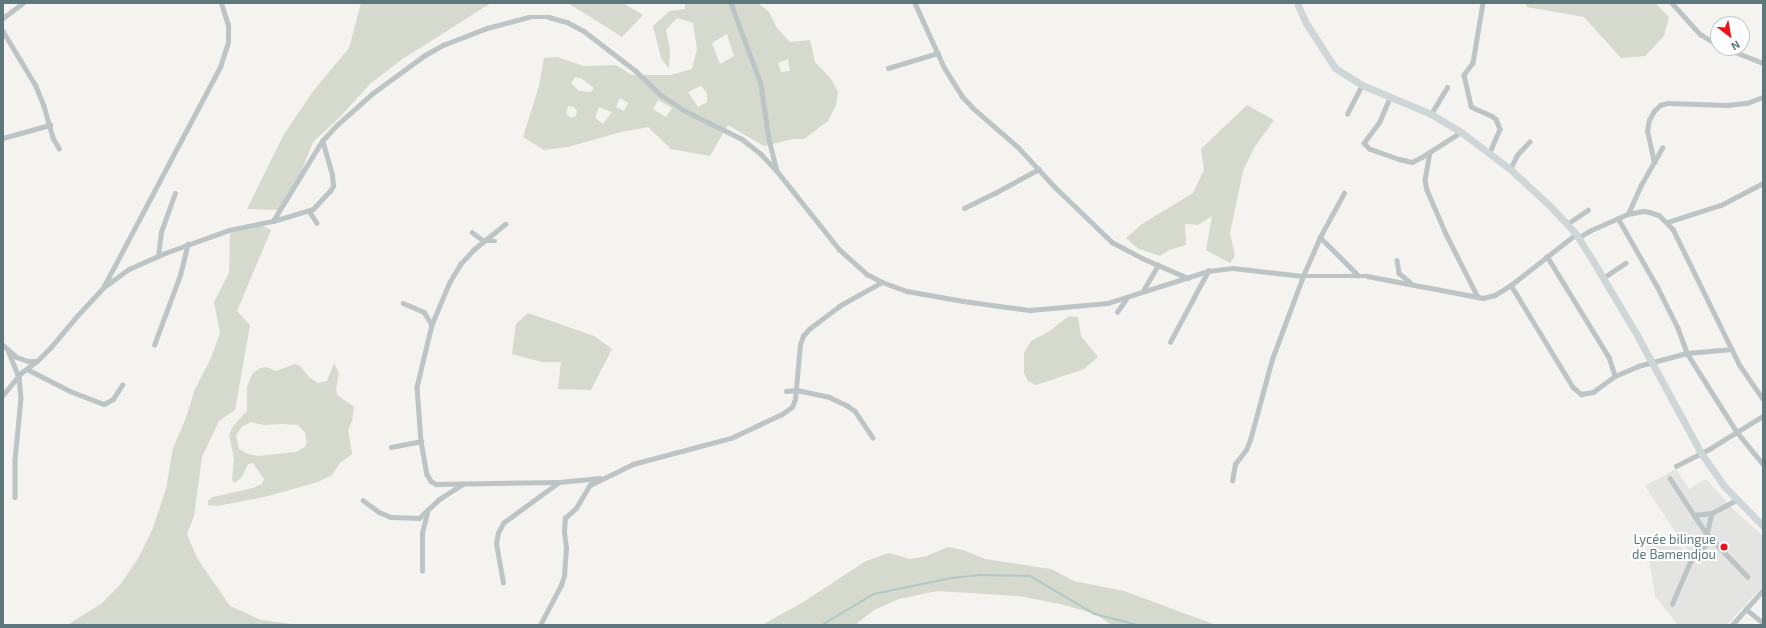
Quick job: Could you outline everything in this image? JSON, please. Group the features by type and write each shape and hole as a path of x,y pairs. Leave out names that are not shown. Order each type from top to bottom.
{"main road":[{"path":"1297,3 1306,23 1330,61 1345,76 1390,98 1431,114 1461,132 1531,186 1567,224 1577,236 1603,278 1701,453 1736,500 1763,526"}],"street":[{"path":"3,18 23,3"},
{"path":"104,288 220,67 228,42 228,25 221,3"},
{"path":"731,3 761,84 769,139 777,171"},
{"path":"915,3 944,67 962,96 985,119 1018,147 1038,169 1112,242 1127,251 1188,278"},
{"path":"1483,3 1473,63 1464,75 1471,106 1496,119 1500,129 1490,153"},
{"path":"1672,3 1700,34 1710,40"},
{"path":"273,221 322,142 337,125 373,93 437,48 505,22 529,17 549,17 567,22 584,31 631,67 660,94 684,110 742,139 761,154 777,171 839,249 867,274 882,282 907,291 1030,310 1099,304 1126,298 1143,291 1208,271 1238,268 1303,276 1358,275 1478,297 1495,295 1511,285 1547,256 1577,236 1628,214 1643,211 1659,215 1668,222 1683,247 1710,308 1732,349 1746,374 1763,399"},
{"path":"3,31 36,86 53,138 59,148"},
{"path":"888,68 938,53"},
{"path":"1745,56 1763,63"},
{"path":"1347,114 1362,85"},
{"path":"1431,114 1447,87"},
{"path":"1654,164 1647,131 1649,120 1654,111 1660,105 1668,103 1727,105 1747,104 1763,97"},
{"path":"1390,98 1380,122 1364,144 1377,152 1409,162 1418,160 1461,132"},
{"path":"3,138 50,125"},
{"path":"3,395 27,369 52,347 76,316 104,288 129,269 188,244 229,230 273,221 309,211 318,204 333,186 332,175 322,142"},
{"path":"1510,169 1517,155 1529,142"},
{"path":"1628,214 1641,185 1662,148"},
{"path":"1430,152 1425,180 1427,190 1443,228 1478,297"},
{"path":"964,208 1038,169"},
{"path":"1668,222 1720,205 1763,183"},
{"path":"158,256 161,232 175,193"},
{"path":"1232,481 1235,464 1246,450 1250,440 1272,358 1303,276 1320,237 1344,193"},
{"path":"1567,224 1588,210"},
{"path":"309,211 317,223"},
{"path":"1618,218 1666,304 1687,352 1737,432 1763,464"},
{"path":"506,224 484,241 461,264 450,282 432,325 417,387 421,441 427,474 431,481 436,484 559,482 604,478"},
{"path":"472,232 484,241 495,241"},
{"path":"1320,237 1358,275"},
{"path":"154,345 180,275 188,244"},
{"path":"1547,256 1609,357 1615,376"},
{"path":"1397,260 1399,273 1413,284"},
{"path":"1603,278 1625,264"},
{"path":"1143,291 1158,265"},
{"path":"1170,342 1208,271"},
{"path":"540,625 564,576 566,548 564,531 565,518 581,503 586,490 590,485 633,464 731,438 770,421 792,407 798,390 800,344 803,336 839,306 882,282"},
{"path":"1511,285 1576,391 1581,394 1594,392 1615,376 1651,362 1687,352 1732,349"},
{"path":"1117,312 1126,298"},
{"path":"403,303 424,312 432,325"},
{"path":"3,345 17,357 28,360 37,360"},
{"path":"8,350 19,377 21,398 15,460 15,497"},
{"path":"27,369 70,391 104,404 113,399 122,385"},
{"path":"786,391 798,390 829,398 848,406 855,411 874,438"},
{"path":"1676,466 1763,416"},
{"path":"391,447 421,441"},
{"path":"1670,478 1707,534 1748,577"},
{"path":"502,583 496,544 498,533 503,523 559,482"},
{"path":"363,500 379,512 391,517 419,518 451,490 465,483"},
{"path":"1694,515 1712,513 1736,500"},
{"path":"422,571 422,534 428,511"},
{"path":"1707,534 1712,513"},
{"path":"1672,604 1690,562 1711,539"},
{"path":"1732,625 1763,590"},
{"path":"1746,609 1763,623"}],"shaded area":[{"path":"361,3 491,3 401,60 370,84 340,117 313,142 302,170 281,210 247,209 284,134 314,90 349,48"},
{"path":"568,3 623,3 643,15 622,37"},
{"path":"685,3 758,3 769,12 777,28 790,42 810,40 815,62 831,79 838,92 836,105 828,121 804,139 793,139 764,146 728,125 710,156 671,149 648,127 617,133 568,147 544,150 523,137 539,86 544,58 557,57 584,66 616,65 632,75 671,75 692,69 697,49 693,23 677,18 666,30 670,49 669,69 661,58 653,26 670,11 685,9","holes":["727,34 734,56 720,64 712,43","788,59 790,71 781,72 778,63","575,77 581,78 594,88 591,92 579,91 571,83","701,86 707,93 707,102 698,107 688,92","620,98 628,103 624,111 616,107","658,100 672,108 666,117 653,109","568,106 574,107 577,111 576,116 571,118 566,113","599,107 612,112 603,124 595,118"]},
{"path":"1525,3 1655,3 1669,17 1664,36 1645,56 1621,58 1584,17 1527,7"},
{"path":"1247,105 1274,120 1254,148 1243,171 1230,233 1235,256 1230,263 1206,250 1212,216 1198,225 1185,224 1186,245 1169,250 1160,256 1139,249 1126,238 1142,224 1193,193 1204,170 1201,149"},
{"path":"258,224 271,230 237,311 250,325 235,410 219,421 202,457 194,516 187,534 197,558 230,606 261,620 301,625 67,625 101,604 120,585 139,557 153,528 166,489 173,448 186,418 195,389 211,358 220,333 214,302 229,273 230,234 245,225"},
{"path":"528,313 594,336 612,349 591,390 558,389 561,362 542,362 512,354 516,324"},
{"path":"1069,316 1078,317 1081,336 1098,357 1084,369 1036,385 1028,381 1024,373 1024,353 1031,341 1048,332"},
{"path":"334,363 339,373 336,390 337,395 354,407 352,421 348,430 352,454 340,463 332,475 318,482 264,497 217,506 208,505 208,501 213,497 253,488 262,484 264,479 253,463 248,464 242,477 235,483 232,480 234,459 229,435 233,426 247,411 247,387 252,374 260,368 266,367 276,371 295,364 300,366 309,377 318,383 327,381","holes":["251,422 264,425 298,425 305,432 307,442 305,447 296,452 258,456 248,454 239,449 236,435 242,427"]},
{"name":"Lycée bilingue de Bamendjou","path":"1676,469 1689,489 1706,479 1733,509 1763,536 1763,586 1727,625 1678,625 1655,596 1646,541 1662,535 1689,552 1645,486"},
{"path":"948,547 963,550 985,559 1051,569 1074,581 1124,591 1216,625 1112,625 1095,614 1060,604 1019,596 937,591 899,599 874,610 855,625 762,625 805,601 866,561 889,553 910,559 927,556"}],"waterway":[{"path":"822,625 874,594 952,578 979,575 1030,576 1095,614 1138,625"}],"place":[{"name":"Lycée bilingue de Bamendjou","path":"1724,547"}]}
